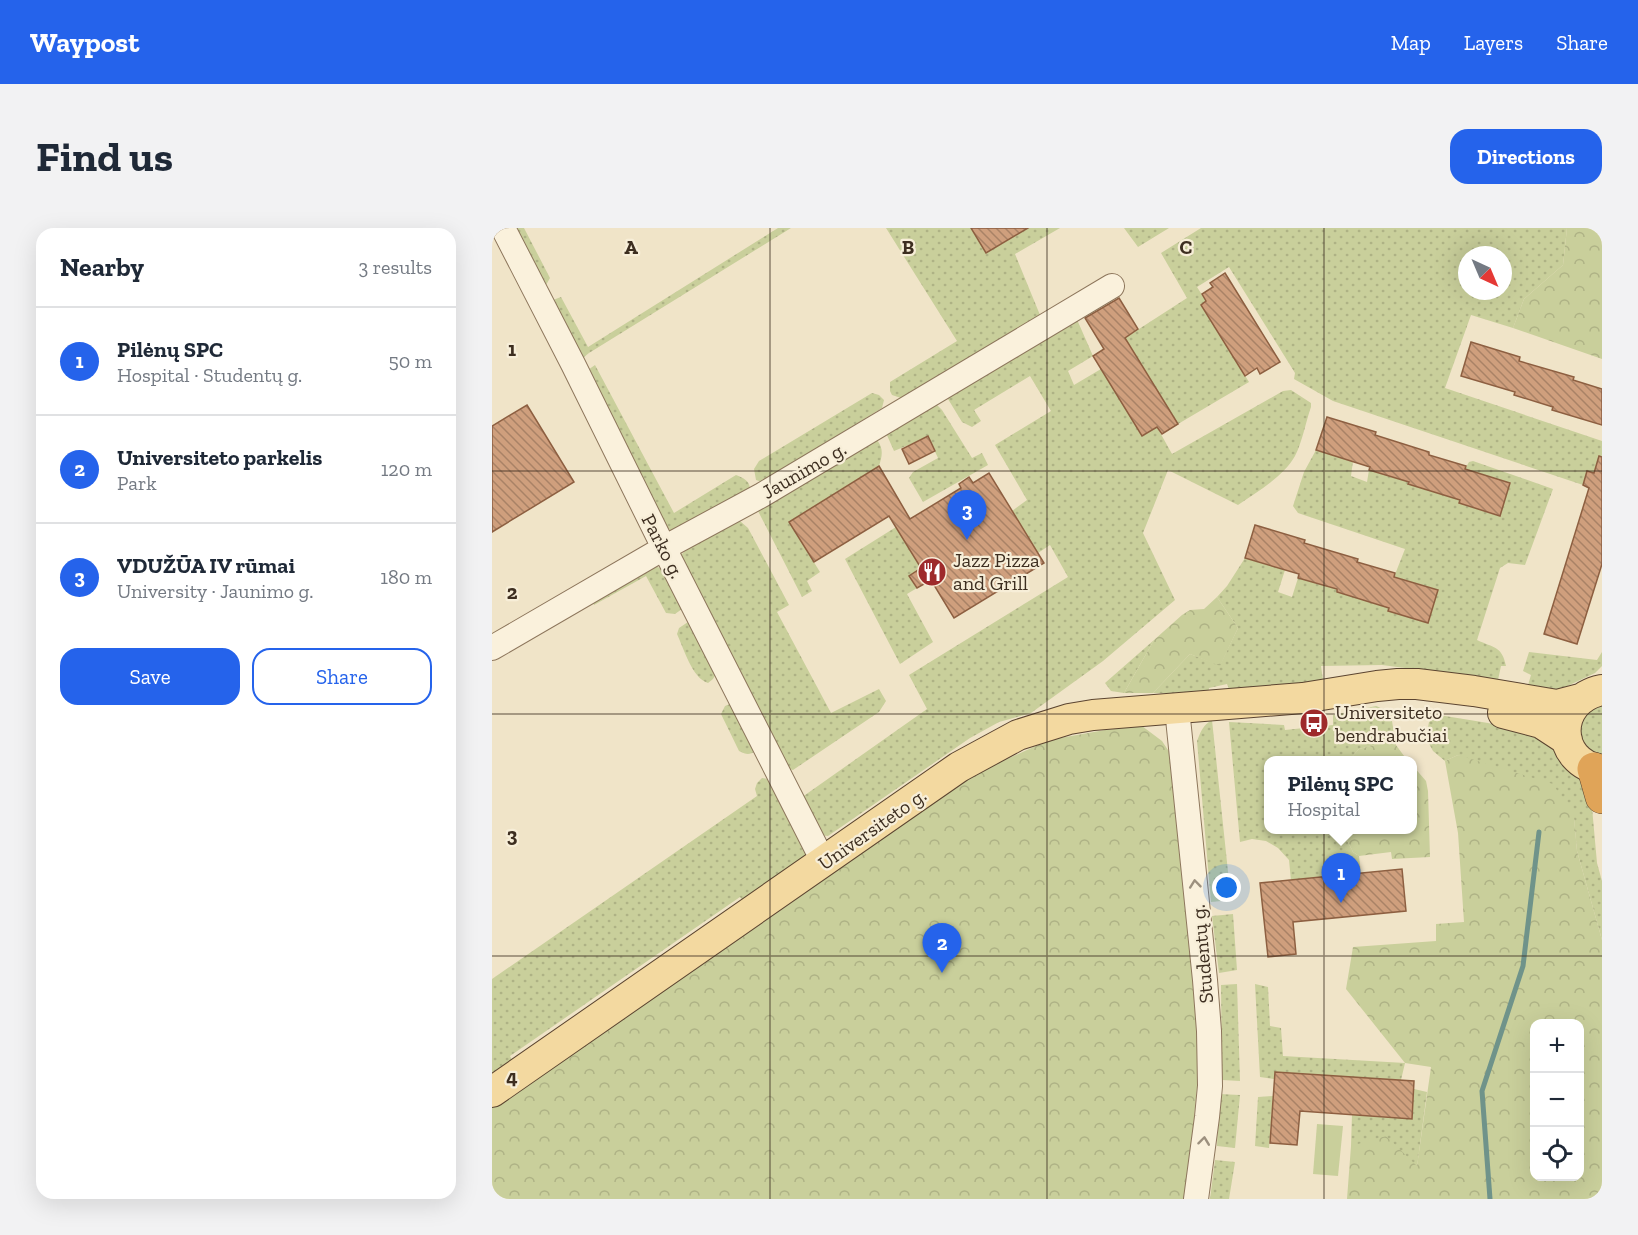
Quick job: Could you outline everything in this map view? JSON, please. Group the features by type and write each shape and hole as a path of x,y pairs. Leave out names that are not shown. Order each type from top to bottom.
{"main road":[{"name":"Universiteto g.","path":"492,1092 959,767 1018,735 1069,719 1303,698 1377,686 1417,684 1557,705 1591,695"},
{"path":"1591,695 1573,707 1567,718 1567,740 1577,758 1599,779"},
{"name":"Universiteto g.","path":"1303,698 1397,700 1506,713 1541,723 1567,740"}],"street":[{"name":"Parko g.","path":"503,228 547,292 664,548 824,863"},
{"name":"Jaunimo g.","path":"492,648 664,548 772,489 1112,286"},
{"name":"Studentų g.","path":"1177,709 1206,980 1209,1031 1210,1086 1196,1199"}],"green space":[{"path":"511,228 524,228 550,278 546,285"},
{"path":"778,228 791,228 579,361 553,300 561,297 588,347"},
{"path":"886,228 1060,228 1015,254 1040,315 901,398 892,395 890,382 957,341"},
{"path":"1124,228 1169,228 1138,247"},
{"path":"1201,228 1567,228 1563,265 1524,299 1513,328 1471,315 1445,388 1602,441 1602,475 1587,471 1583,485 1333,401 1294,379 1295,373 1229,267 1197,287 1206,301 1201,305 1249,382 1178,424 1125,338 1187,298 1161,253"},
{"path":"1567,228 1602,228 1602,359 1513,328 1524,299 1563,265"},
{"path":"1075,315 1093,356 1068,371 1074,385 1101,369 1142,436 1157,427 1172,454 1283,391 1291,390 1311,403 1295,456 1284,471 1238,505 1168,470 1143,533 1175,600 1103,661 1031,713 999,722 970,738 828,836 820,835 798,800 927,709 909,675 1068,577 1050,545 1038,553 1012,511 1027,500 995,445 1051,411 1030,376 974,410 981,421 972,427 962,422 948,399 950,389"},
{"path":"595,365 674,513 736,475 748,483 750,488 746,493 675,533 664,526 585,372"},
{"path":"872,393 884,400 882,408 762,482 756,480 754,469 759,461"},
{"path":"934,402 942,410 972,458 982,453 988,465 923,502 909,478 913,472 938,458 928,437 894,451 886,433"},
{"path":"877,440 882,453 879,466 789,522 820,572 807,581 812,591 802,597 758,511"},
{"path":"1316,450 1353,461 1351,476 1367,482 1369,470 1460,500 1459,503 1499,516 1509,483 1465,469 1469,462 1473,461 1553,489 1525,565 1508,563 1500,568 1477,640 1500,651 1506,666 1501,666 1498,680 1382,665 1321,666 1323,680 1231,694 1227,684 1209,688 1208,695 1153,693 1190,654 1220,665 1238,628 1217,597 1245,558 1285,570 1278,592 1292,597 1298,578 1337,589 1337,592 1428,623 1438,590 1394,577 1405,549 1298,513 1293,506 1304,472"},
{"path":"735,520 748,528 789,605 777,612 831,713 879,689 886,701 879,712 793,770 785,768 681,555"},
{"path":"896,527 921,568 909,576 917,588 907,594 933,642 900,664 845,559"},
{"path":"649,567 658,567 664,571 682,609 675,614 666,613 646,576 594,605 592,600"},
{"path":"1217,597 1238,628 1220,666 1190,654 1153,693 1124,693 1154,640 1182,615 1190,610 1204,609"},
{"path":"688,622 717,672 708,683 702,680 693,669 677,634 679,628"},
{"path":"1154,640 1124,693 1111,691 1105,683"},
{"path":"1529,652 1597,660 1602,652 1602,666 1595,673 1559,690 1528,685 1531,675 1523,671"},
{"path":"1602,702 1602,759 1584,749 1579,731 1579,720 1586,712"},
{"path":"732,703 756,751 752,753 746,754 739,751 721,714 725,706"},
{"path":"1376,706 1386,710 1391,715 1396,745 1375,745 1359,749 1353,756 1264,756 1264,834 1344,834 1353,852 1359,856 1361,874 1291,881 1289,860 1278,848 1266,841 1252,839 1240,842 1229,722 1284,725 1285,730 1333,725 1333,715"},
{"path":"1439,715 1488,723 1537,736 1554,744 1590,785 1597,863 1602,881 1602,940 1577,851 1574,818 1458,755 1445,761 1433,751 1426,738 1429,722"},
{"path":"1212,720 1231,900 1211,902 1197,741 1204,726"},
{"path":"1142,726 1162,741 1172,756 1196,1002 1198,1077 1184,1199 492,1199 492,1107 758,926 976,773 1049,740"},
{"path":"1375,745 1396,745 1404,756 1353,756 1359,749"},
{"path":"1458,755 1553,784 1574,817 1577,851 1602,940 1602,1199 1347,1199 1351,1146 1386,1136 1417,1166 1431,1067 1405,1063 1346,989 1353,947 1436,941 1436,924 1464,922 1458,833 1445,761"},
{"path":"1417,771 1426,781 1428,791 1430,857 1392,859 1391,852 1359,856 1353,852 1344,834 1417,834"},
{"path":"762,778 768,779 808,854 744,902 740,897 510,1056 513,1062 492,1073 492,979 757,796 755,789"},
{"path":"1233,914 1237,970 1219,973 1212,916"},
{"path":"1237,984 1240,1081 1222,1080 1221,985"},
{"path":"1255,984 1268,987 1270,1026 1281,1028 1283,1056 1405,1063 1401,1080 1275,1072 1274,1079 1260,1077"},
{"path":"1414,1089 1427,1092 1417,1167 1351,1146 1352,1114 1411,1119"},
{"path":"1219,1094 1240,1095 1235,1148 1217,1146"},
{"path":"1273,1096 1269,1148 1255,1146 1258,1097"},
{"path":"1317,1124 1343,1126 1338,1176 1313,1174"},
{"path":"1215,1160 1235,1162 1229,1199 1210,1199"}],"building":[{"path":"971,228 1028,228 986,253"},
{"path":"1225,273 1280,362 1260,374 1257,368 1245,376 1201,305 1206,301 1202,294 1213,287 1210,283"},
{"path":"1119,298 1138,329 1125,338 1178,424 1162,434 1157,427 1142,436 1093,356 1104,349 1085,318"},
{"path":"1471,342 1520,357 1519,361 1574,377 1573,380 1602,389 1602,425 1552,410 1553,407 1514,395 1515,392 1461,376"},
{"path":"527,405 574,482 492,532 492,426"},
{"path":"1327,417 1376,432 1375,435 1429,452 1429,455 1466,466 1465,469 1510,483 1500,516 1459,503 1460,500 1408,484 1409,482 1369,470 1370,467 1316,450"},
{"path":"928,436 935,451 909,464 902,449"},
{"path":"1599,456 1602,457 1602,564 1577,644 1544,634 1589,488 1583,485 1587,471 1594,473"},
{"path":"879,466 910,519 961,488 959,484 969,477 973,483 989,473 1044,563 954,618 931,580 917,588 909,576 921,568 889,516 814,562 789,522"},
{"path":"1255,525 1305,540 1304,543 1395,573 1394,577 1438,590 1428,623 1337,592 1337,589 1298,578 1299,574 1245,558"},
{"path":"1402,869 1406,911 1293,922 1296,954 1268,957 1260,883"},
{"path":"1275,1072 1414,1081 1412,1119 1300,1111 1297,1145 1270,1143"}],"waterway":[{"path":"1490,1199 1482,1091 1523,966 1539,832"}],"place":[{"name":"VDUŽŪA IV rūmai","path":"967,540"},
{"name":"Jazz Pizza and Grill","path":"932,572"},
{"name":"Universiteto bendrabučiai","path":"1314,723"},
{"name":"Pilėnų SPC","path":"1341,903"},
{"name":"Universiteto parkelis","path":"942,973"}]}
